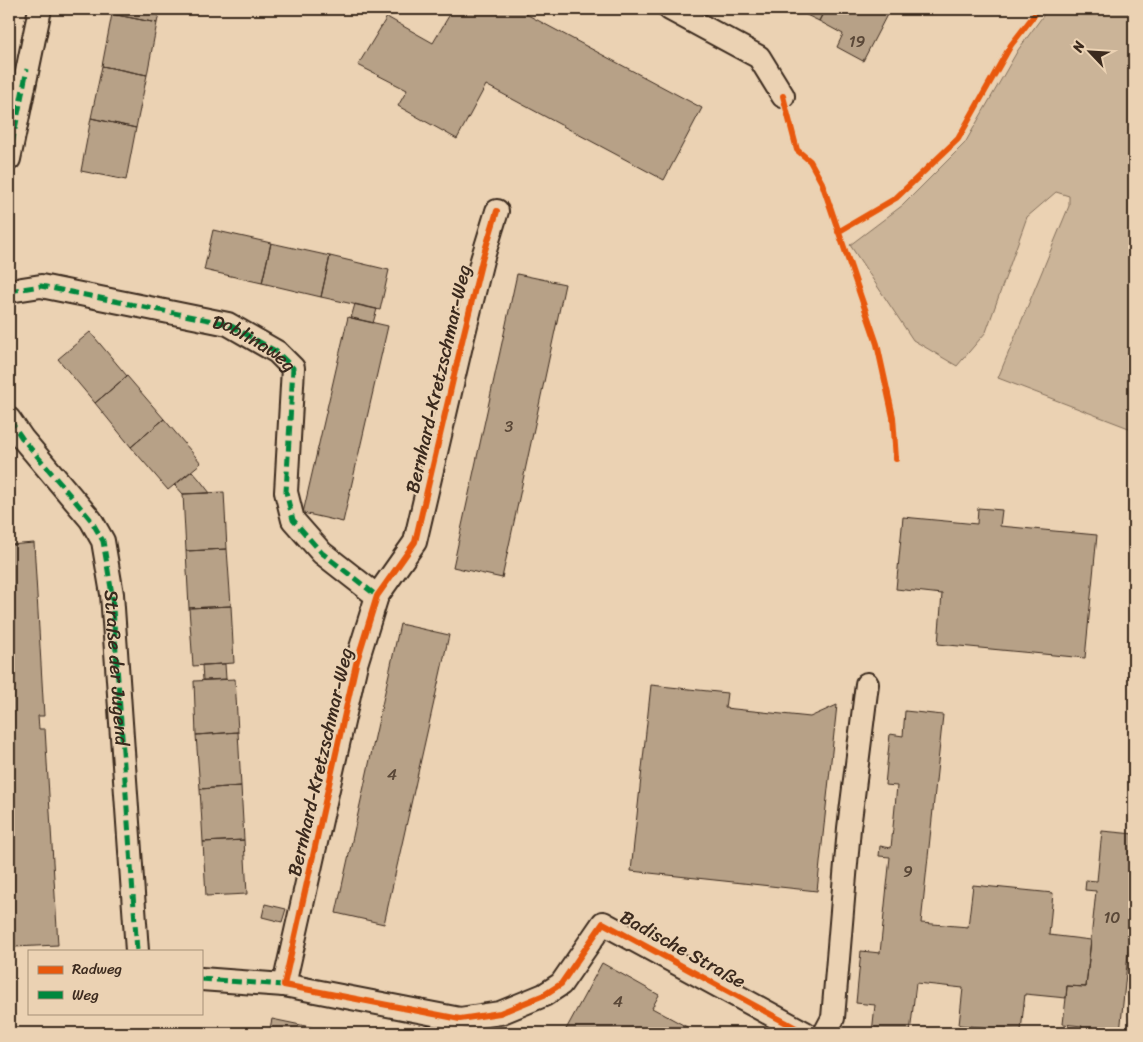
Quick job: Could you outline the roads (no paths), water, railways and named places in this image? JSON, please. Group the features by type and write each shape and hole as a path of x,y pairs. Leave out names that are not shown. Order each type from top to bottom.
{"street":[{"path":"9,159 40,9"},
{"path":"670,9 759,57 783,96"},
{"name":"Bernhard-Kretzschmar-Weg","path":"284,985 356,664 378,596 415,542 468,318 497,211"},
{"name":"Doblinaweg","path":"9,291 41,286 228,324 277,352 293,368 286,492 293,520 322,553 378,596"},
{"name":"Straße der Jugend","path":"9,419 22,438 91,520 103,541 112,594 137,950"},
{"path":"826,1033 833,1018 850,828 867,684"},
{"name":"Badische Straße","path":"449,1025 460,1019 500,1013 544,995 561,984 604,923 805,1033"},
{"path":"202,980 284,985 449,1025"}]}
